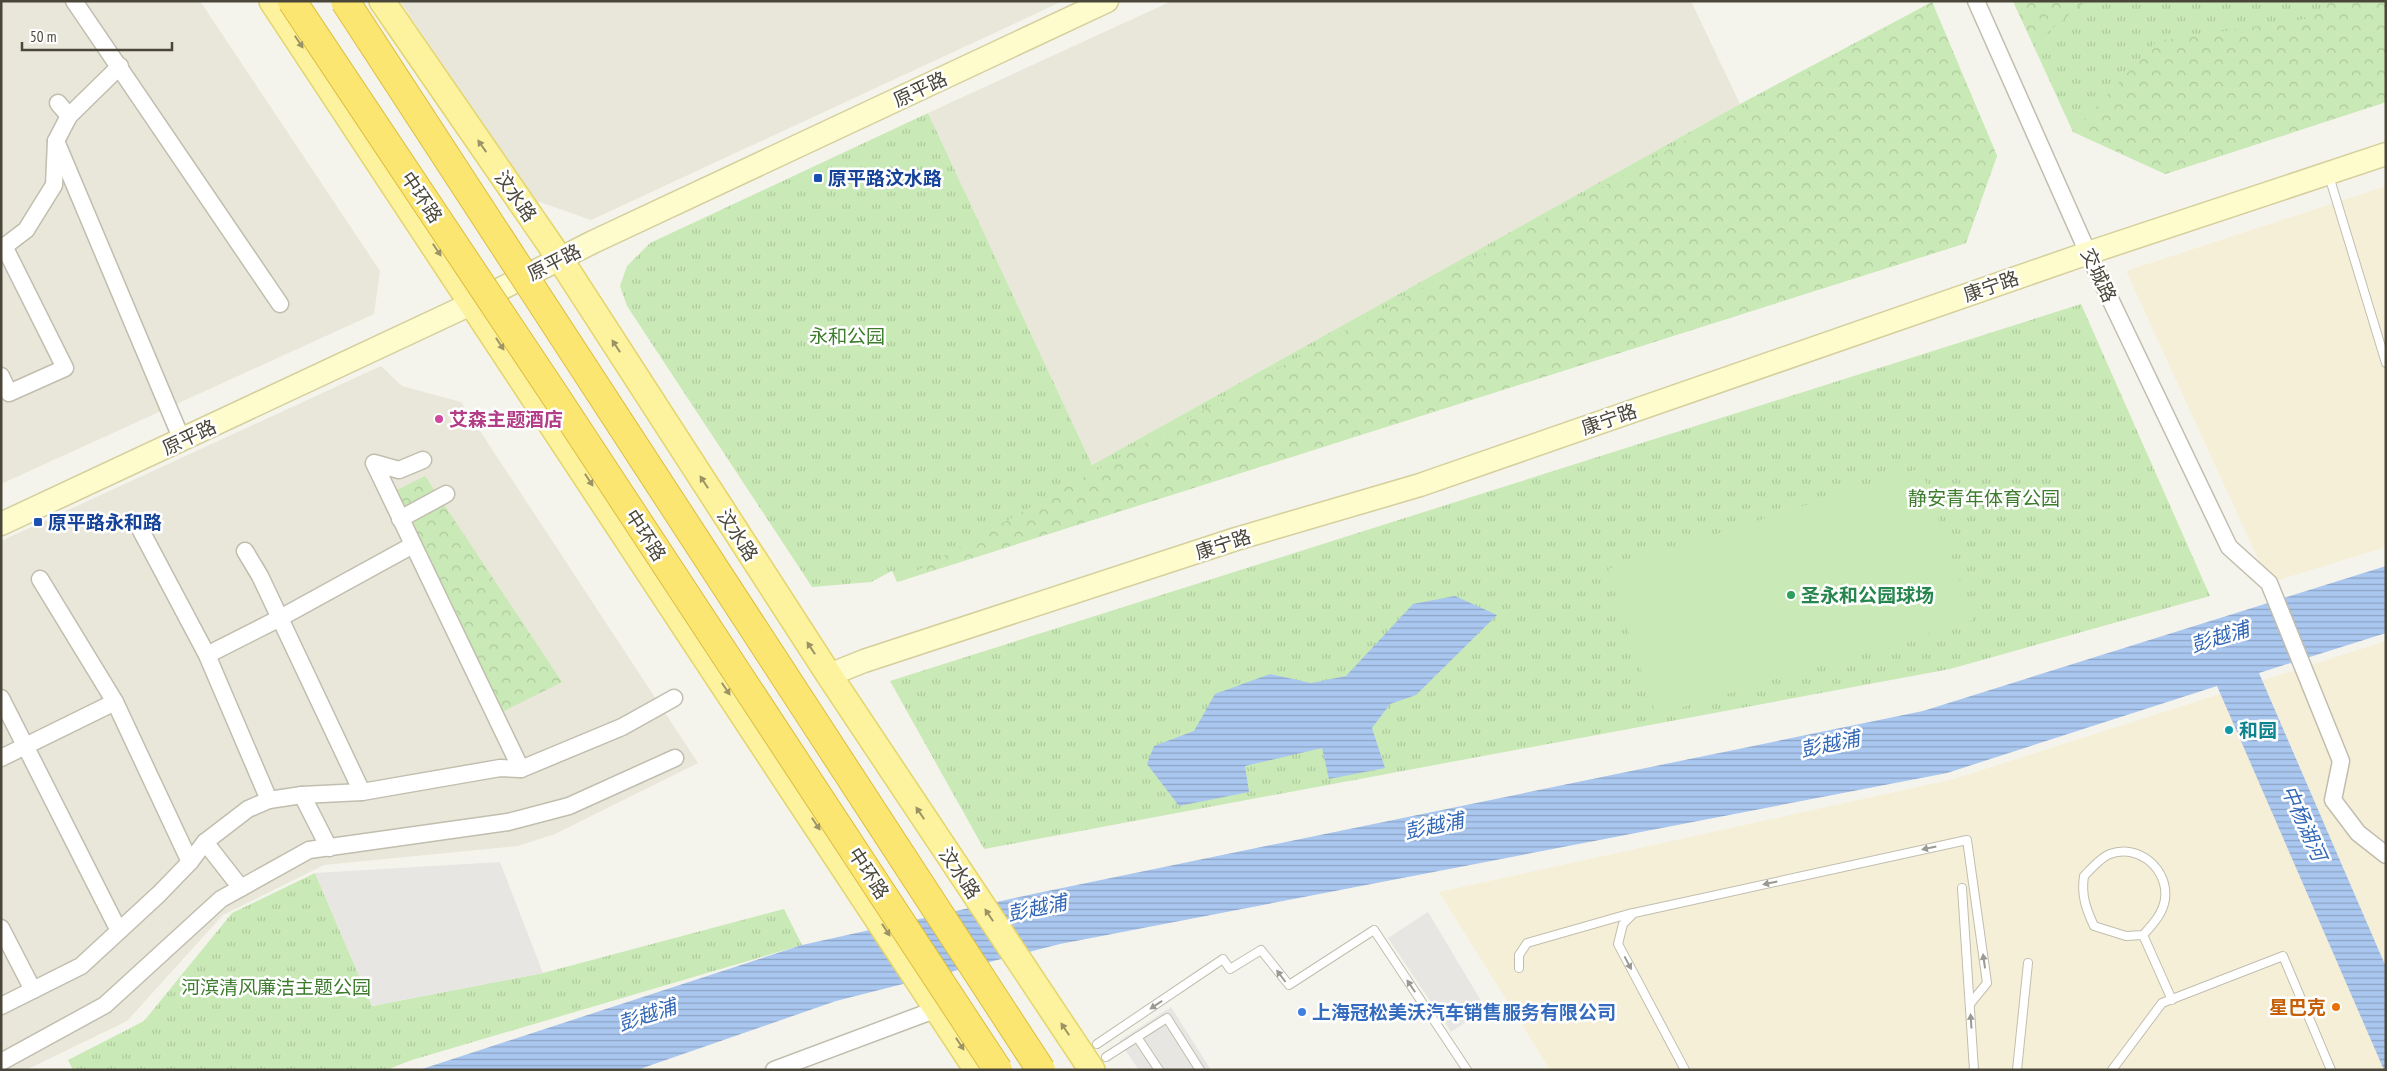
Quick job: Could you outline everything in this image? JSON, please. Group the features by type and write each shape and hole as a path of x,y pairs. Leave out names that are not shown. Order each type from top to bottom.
{"highway":[{"name":"中环路","path":"292,1 556,397 998,1070"},
{"name":"中环路","path":"345,1 1041,1070"}],"main road":[{"path":"272,1 859,889 976,1070"},
{"path":"307,1 507,285 974,1002 1027,1070"},
{"path":"330,1 679,564 893,879"},
{"name":"汶水路","path":"382,1 560,259 828,675 947,854 1026,970 1099,1063"},
{"path":"679,564 703,654"},
{"path":"974,1002 1009,1070"}],"street":[{"path":"74,1 280,304"},
{"name":"原平路","path":"1,524 473,303 560,259 1107,1"},
{"name":"交城路","path":"1976,1 2088,253 2229,547 2269,583 2306,679 2341,761 2332,800 2358,833 2386,855"},
{"path":"1,376 9,393 65,368 3,248 26,230 54,185 56,141 64,109 120,66"},
{"path":"56,141 182,440"},
{"name":"康宁路","path":"828,675 873,658 1227,542 1420,485 2088,253 2386,154"},
{"path":"423,460 399,470 374,464 521,769"},
{"path":"400,519 446,494"},
{"path":"138,525 207,655 269,800"},
{"path":"207,655 280,618 413,545"},
{"path":"246,551 280,618 362,792"},
{"path":"40,579 115,702 190,862"},
{"path":"1,698 119,931"},
{"path":"1,1006 81,966 159,894 190,862 205,842 248,810 269,800 302,795 362,792 500,768 521,769 622,727 674,698"},
{"path":"1,758 115,702"},
{"path":"1,1062 105,1005 221,899 309,850 508,822 560,808 675,758"},
{"path":"302,795 329,848"},
{"path":"205,842 241,888"},
{"path":"1,928 32,990"},
{"path":"774,1070 930,999"}],"lane":[{"path":"2328,173 2386,363"},
{"path":"1519,968 1519,955 1527,943 1634,912 1968,840 1987,983 1970,1004"},
{"path":"2127,851 2144,856 2154,865 2164,880 2165,899 2162,911 2143,935 2126,936 2094,926 2086,908 2082,890 2084,876 2109,854 2127,851"},
{"path":"1962,888 1974,1070"},
{"path":"1634,912 1623,924 1618,944 1686,1070"},
{"path":"1097,1044 1223,959 1230,969 1261,950 1289,986 1374,930 1467,1070"},
{"path":"2143,935 2172,1000"},
{"path":"2112,1070 2162,1003 2283,956 2331,1070"},
{"path":"2017,1070 2028,963"},
{"path":"1099,1063 1167,1018 1200,1070"},
{"path":"1137,1037 1158,1070"}],"shaded area":[{"path":"1,1 200,1 380,271 374,314 1,484"},
{"path":"400,1 1063,1 591,220 534,200"},
{"path":"1172,1 1691,1 1740,104 1092,465 928,113"},
{"path":"2386,186 2386,547 2269,583 2126,271"},
{"path":"381,366 402,386 461,402 698,763 555,834 518,846 324,865 223,915 127,1021 26,1070 1,1070 1,541"},
{"path":"2386,641 2386,1070 1550,1070 1439,892 1954,779"},
{"path":"500,862 543,973 372,1006 315,873"},
{"path":"1428,912 1486,1009 1451,1032 1388,938"},
{"path":"1171,1007 1211,1070 1139,1070 1119,1041"}],"green space":[{"path":"2013,1 2386,1 2386,102 2165,174 2144,157 2123,145 2099,137 2073,132"},
{"path":"2013,1 2086,1 2033,44"},
{"path":"2328,1 2386,1 2386,102 2165,174 2073,132 2157,41 2312,18"},
{"name":"永和公园","path":"1932,2 1997,156 1973,210 1966,243 897,582 892,571 871,582 812,587 627,306 620,286 627,266 650,243 928,113 1092,465 1740,104"},
{"path":"1932,2 1997,156 1966,243 897,582"},
{"name":"静安青年体育公园","path":"2081,304 2210,596 1950,669 984,849 890,681"},
{"name":"圣永和公园球场","path":"1921,468 1973,620 1656,715 1608,569"},
{"path":"425,476 562,682 500,713 395,491"},
{"name":"河滨清风廉洁主题公园","path":"315,873 372,1006 543,973 784,909 802,945 412,1060 386,1070 73,1070 68,1060 144,1021 232,913"}],"water":[{"path":"2386,566 2386,633 2259,673 2386,967 2386,1070 2384,1070 2217,686 1947,773 1060,944 836,1001 637,1070 419,1070 802,945 1033,894 1923,711"},
{"path":"1455,596 1497,615 1416,695 1390,704 1372,728 1385,768 1329,779 1322,748 1245,766 1249,792 1179,806 1147,764 1154,746 1194,731 1215,694 1270,674 1311,683 1346,676 1413,604"}],"place":[{"name":"原平路汶水路","path":"818,178"},
{"name":"艾森主题酒店","path":"439,419"},
{"name":"原平路永和路","path":"38,522"},
{"name":"圣永和公园球场","path":"1791,595"},
{"name":"和园","path":"2229,730"},
{"name":"星巴克","path":"2336,1007"},
{"name":"上海冠松美沃汽车销售服务有限公司","path":"1302,1012"}],"water label":[{"name":"彭越浦","path":"2220,637"},
{"name":"彭越浦","path":"1830,744"},
{"name":"中杨湖河","path":"2304,823"},
{"name":"彭越浦","path":"1434,826"},
{"name":"彭越浦","path":"1037,908"},
{"name":"彭越浦","path":"647,1015"}]}
